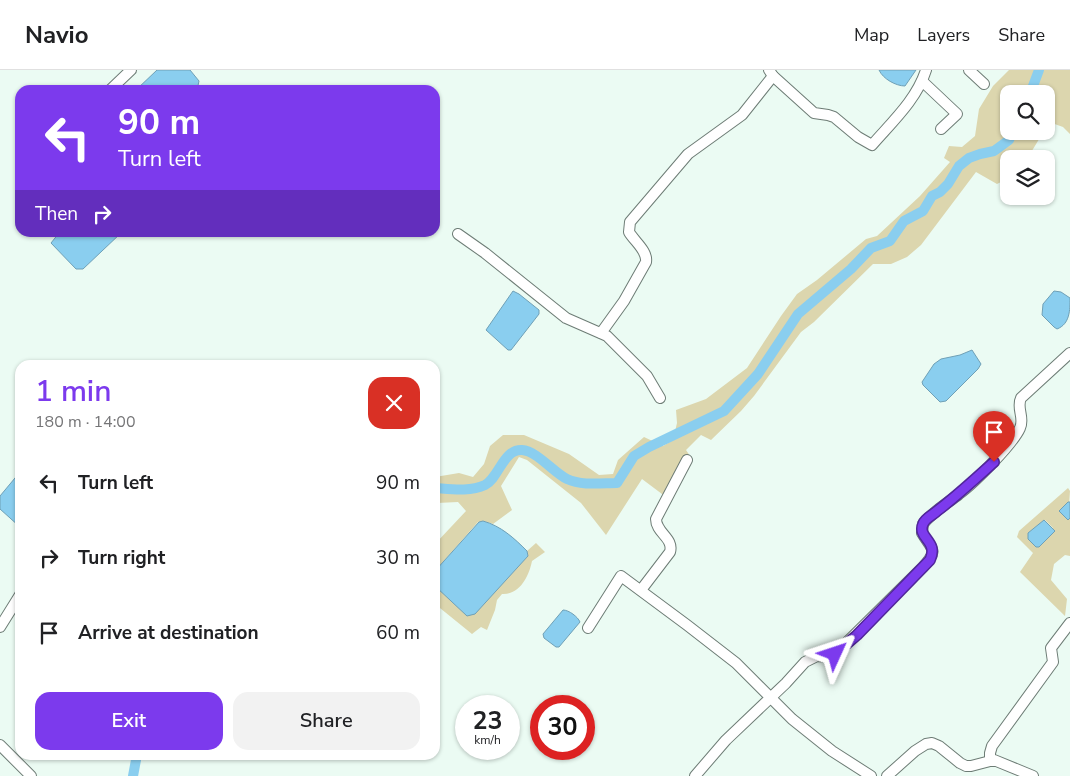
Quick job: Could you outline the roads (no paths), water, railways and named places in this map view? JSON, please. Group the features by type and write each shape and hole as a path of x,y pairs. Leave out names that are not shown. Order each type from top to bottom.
{"street":[{"path":"115,85 130,70"},
{"path":"601,333 624,301 646,262 647,258 644,252 629,232 630,222 688,154 742,116 771,73 814,113 834,117 858,137 872,145 902,110 922,81 926,70"},
{"path":"969,70 984,84"},
{"path":"922,81 957,114 941,129"},
{"path":"458,234 492,258 566,318 607,336 647,376 660,398"},
{"path":"694,776 726,740 805,662 817,656 829,657 835,654 923,568 930,560 933,550 932,545 922,533 923,524 962,492 994,462 1020,430 1022,419 1019,408 1020,398 1070,353"},
{"path":"641,590 670,552 670,542 657,526 656,519 687,460"},
{"path":"588,628 621,576 720,650 792,719 832,751 871,776"},
{"path":"0,627 15,603"},
{"path":"990,760 992,746 1053,662 1051,648 1070,623"},
{"path":"887,776 915,751 926,744 932,743 966,766 990,760 999,761 1033,776"},
{"path":"0,744 15,759"},
{"path":"16,760 32,776"}],"water":[{"path":"157,70 190,70 199,81 198,85 141,85"},
{"path":"879,70 916,70 905,86 890,81"},
{"path":"56,237 117,237 83,269 76,269 51,243"},
{"path":"513,291 539,310 539,314 511,350 508,350 486,330"},
{"path":"1054,291 1061,292 1070,298 1067,320 1065,324 1057,329 1042,315 1043,304"},
{"path":"972,350 981,364 978,369 946,401 940,402 922,382 934,364 941,359"},
{"path":"15,478 15,522 0,509 0,496"},
{"path":"1070,502 1070,518 1068,520 1059,511"},
{"path":"1044,520 1055,531 1039,547 1036,547 1028,539 1028,533"},
{"path":"483,521 496,526 507,533 527,551 528,556 475,614 467,616 440,591 440,565 479,522"},
{"path":"563,610 573,614 580,622 559,647 556,647 544,638 543,634"}],"waterway":[{"path":"1033,85 1039,70"},
{"path":"440,488 467,489 485,485 510,454 522,450 534,454 567,479 579,483 617,483 634,456 724,411 758,374 798,314 851,269 871,248 890,241 904,221 923,211 932,196 940,192 948,184 959,166 969,158 994,151 1009,140"},
{"path":"133,776 136,760"}]}
